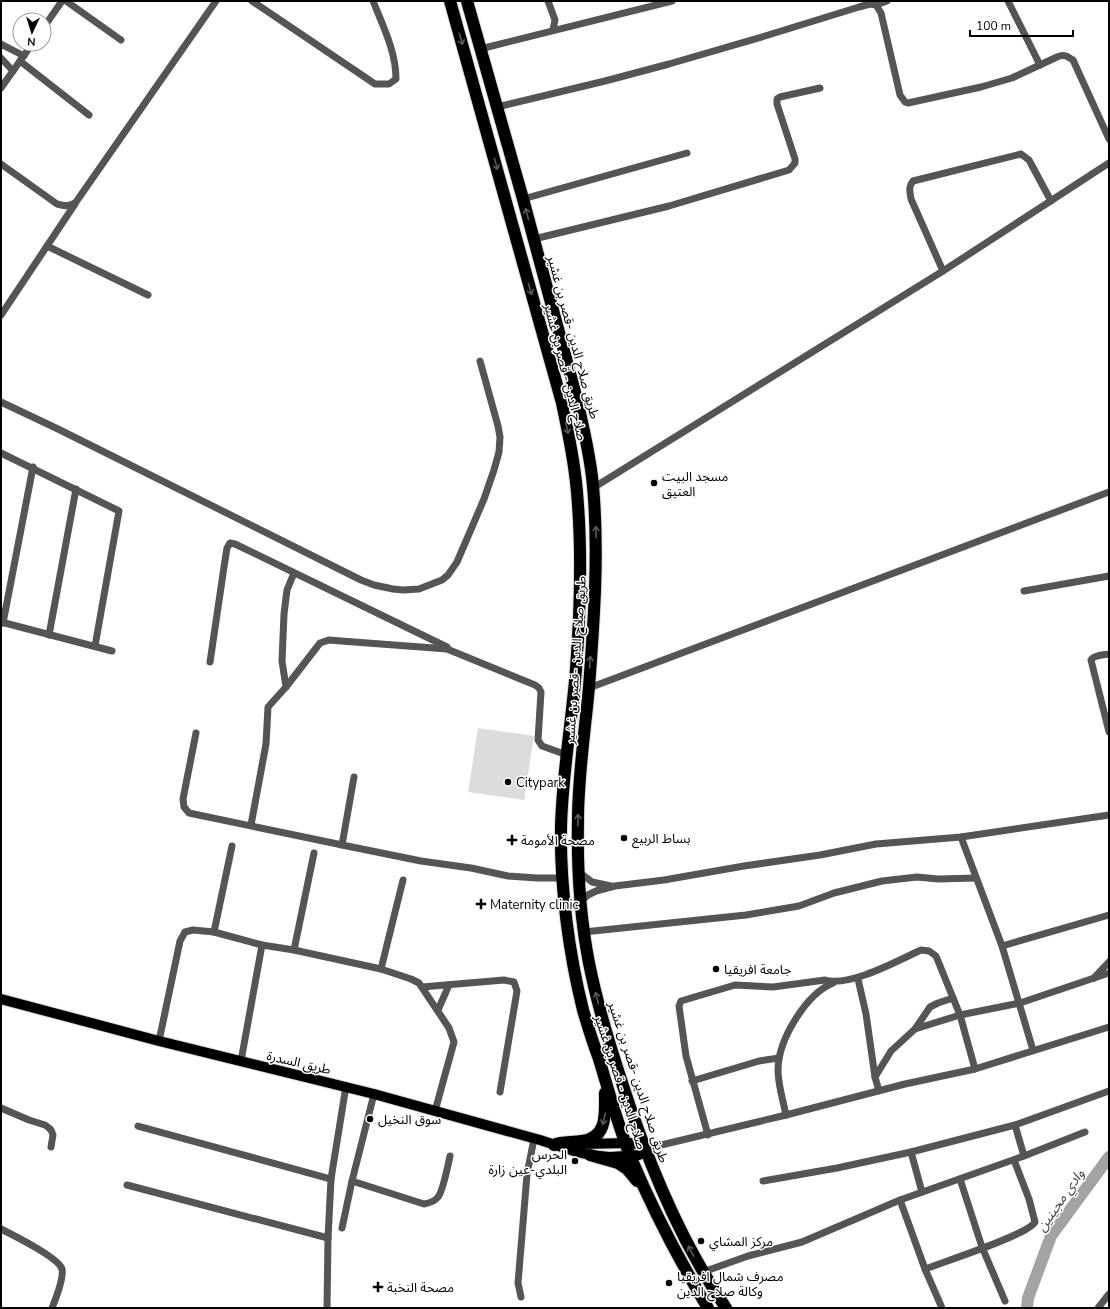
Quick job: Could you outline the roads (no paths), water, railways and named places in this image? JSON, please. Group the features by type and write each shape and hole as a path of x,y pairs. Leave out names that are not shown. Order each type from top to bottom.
{"highway":[{"name":"صلاح الدين - قصر بن غشير","path":"450,1 562,403 573,459 580,538 579,602 576,668 561,829 563,878 569,932 578,986 605,1080 630,1156 648,1197 682,1263 708,1308"},
{"name":"طريق صلاح الدين -قصر بن غشير","path":"467,1 523,199 581,415 593,488 596,560 589,688 579,794 578,848 581,901 589,963 605,1028 618,1070 649,1148 670,1209 693,1255 726,1308"},
{"path":"522,259 538,255"},
{"path":"554,1145 562,1142 591,1139 598,1133 606,1116 605,1080"},
{"path":"590,1155 613,1160 623,1165 648,1197"}],"main road":[{"name":"طريق السدرة","path":"1,999 241,1062 346,1086 534,1139 571,1151 610,1157 630,1156 649,1148"},
{"path":"554,1145 626,1143 649,1148"}],"street":[{"path":"52,15 62,1"},
{"path":"66,1 121,40"},
{"path":"1,315 76,202 216,1"},
{"path":"252,1 375,84 389,84 396,79 396,70 392,50 373,1"},
{"path":"548,1 555,20 554,30"},
{"path":"480,49 608,16 654,7 672,1"},
{"path":"497,107 605,81 765,36 859,7 870,4 876,5 887,1"},
{"path":"1008,1 1040,65"},
{"path":"876,5 881,13 900,95 905,102 908,103 981,87 1012,78 1063,55 1073,60 1109,139"},
{"path":"1,44 22,58 89,115"},
{"path":"1,88 26,52"},
{"path":"1,58 13,71"},
{"path":"534,239 669,206 789,170 795,163 795,159 777,100 780,97 820,88"},
{"path":"523,199 687,153"},
{"path":"943,271 911,198 909,190 910,185 913,182 1021,154 1029,160 1051,201"},
{"path":"1,164 57,204 70,206 76,202"},
{"path":"593,488 943,271 1051,201 1108,167"},
{"path":"47,246 148,295"},
{"path":"1,402 361,580 386,588 412,590 426,587 442,580 454,568 484,499 494,470 499,452 499,434 480,361"},
{"path":"1,453 33,467 119,511 95,646"},
{"path":"33,467 2,623 112,651"},
{"path":"49,635 76,489"},
{"path":"589,688 1109,492"},
{"path":"210,662 224,567 229,544 232,543 452,650 535,685 539,688 540,692 538,740 542,746 567,755"},
{"path":"286,687 282,661 284,602 294,573"},
{"path":"1024,591 1109,576"},
{"path":"251,825 266,744 268,708 320,643 324,641 341,641 452,650"},
{"path":"1109,654 1096,656 1091,660 1109,732"},
{"path":"196,733 183,799 184,807 189,813 421,861 471,868 517,878 563,878"},
{"path":"342,845 354,777"},
{"path":"581,901 596,891 615,886 664,880 876,844 961,837 1109,815"},
{"path":"961,837 1002,946 1033,1050"},
{"path":"214,932 232,846"},
{"path":"294,950 314,853"},
{"path":"579,872 592,882 615,886"},
{"path":"584,932 746,915 799,906 834,893 882,882 917,877 938,879 976,878"},
{"path":"381,969 403,880"},
{"path":"1002,946 1109,915"},
{"path":"159,1041 180,941 185,932 193,930 214,932 262,945 294,950 381,969 419,983 449,1028 454,1042 435,1111"},
{"path":"241,1062 262,945"},
{"path":"786,1115 778,1070 779,1058 793,1023 802,1009 826,986 833,983 858,979 921,950 929,951 936,956 960,1015 975,1069"},
{"path":"1092,979 1109,962"},
{"path":"915,1029 960,1015 1020,1003 1109,973"},
{"path":"858,979 866,1014 875,1077 879,1091"},
{"path":"422,987 504,980 514,982 517,991 500,1092"},
{"path":"708,1135 686,1056 679,1006 681,1000 735,985 773,987 825,980 833,983"},
{"path":"438,1010 448,985"},
{"path":"875,1077 891,1051 915,1029 930,1008 938,1003 953,998"},
{"path":"649,1148 708,1135 879,1091 975,1069 1109,1027"},
{"path":"692,1081 759,1061 779,1058"},
{"path":"327,1308 331,1178 346,1086"},
{"path":"764,1181 837,1168 911,1152 1015,1125 1109,1090"},
{"path":"342,1228 374,1094"},
{"path":"1,1108 45,1125 49,1128 53,1135 51,1147"},
{"path":"1015,1125 1024,1156"},
{"path":"138,1126 331,1178"},
{"path":"703,1272 748,1256 802,1242 900,1200 1014,1160 1085,1132"},
{"path":"521,1297 518,1283 522,1224 534,1139"},
{"path":"911,1152 922,1192"},
{"path":"352,1181 424,1204 430,1203 440,1196 450,1156"},
{"path":"925,1268 1016,1235 1030,1228 1035,1222 1029,1199 1014,1160"},
{"path":"960,1179 982,1247 1006,1301"},
{"path":"126,1185 328,1238"},
{"path":"900,1200 925,1268 942,1308"},
{"path":"1,1229 51,1257 61,1266 62,1273 59,1288 52,1308"},
{"path":"1098,1308 1109,1294"}],"waterway":[{"name":"وادي مجينين","path":"1027,1308 1028,1298 1051,1236 1109,1157"}],"place":[{"name":"مسجد البيت العتيق","path":"654,483"},
{"name":"Citypark","path":"508,782"},
{"name":"بساط الربيع","path":"624,838"},
{"name":"مصحة الأمومة","path":"512,840"},
{"name":"Maternity clinic","path":"481,904"},
{"name":"جامعة افريقيا","path":"716,969"},
{"name":"سوق النخيل","path":"370,1119"},
{"name":"الحرس البلدي-عين زارة","path":"575,1161"},
{"name":"مركز المشاي","path":"701,1241"},
{"name":"مصرف شمال افريقيا وكالة صلاح الدين","path":"669,1283"},
{"name":"مصحة النخبة","path":"378,1287"}]}
